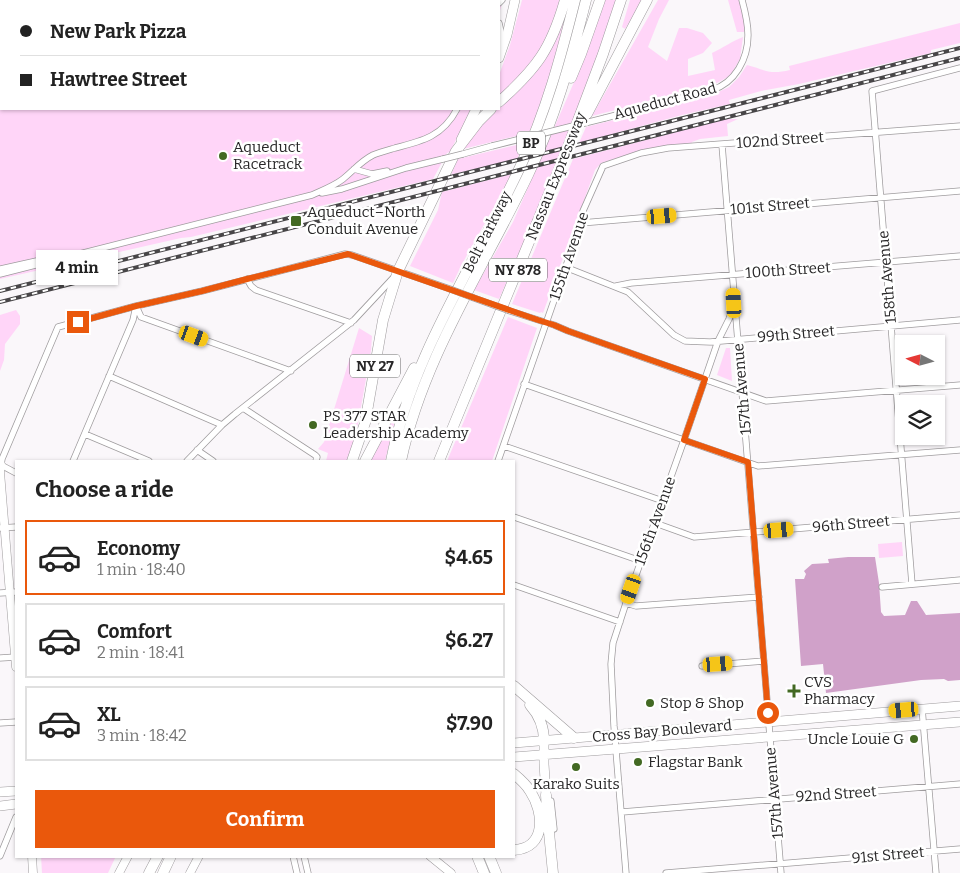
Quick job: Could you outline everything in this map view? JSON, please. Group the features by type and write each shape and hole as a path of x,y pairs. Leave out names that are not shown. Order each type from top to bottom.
{"highway":[{"path":"500,101 524,78 540,58 552,38 565,0"},
{"name":"Belt Parkway","path":"391,460 408,396 437,328 506,197 537,130 557,69 575,0"},
{"name":"Belt Parkway","path":"402,460 416,407 442,343 523,186 544,141 566,76 586,0"},
{"path":"554,113 574,71 600,0"},
{"name":"Nassau Expressway","path":"439,460 566,152 621,0"},
{"path":"566,152 647,0"},
{"path":"459,152 479,121 490,110"},
{"name":"NY 27","path":"352,460 365,423 383,320 398,271 459,152"},
{"path":"367,460 412,371 437,328"},
{"path":"407,460 416,407"},
{"path":"515,687 574,738"},
{"path":"515,687 538,715 543,728 544,741"},
{"path":"515,775 530,791 537,806 540,820 539,832 533,842 524,848 515,850"},
{"path":"546,795 553,873"},
{"path":"149,873 157,858"},
{"path":"163,873 170,858"},
{"path":"479,858 484,873"},
{"path":"490,858 496,873"}],"main road":[{"path":"500,55 515,0"},
{"name":"NY 27","path":"459,152 476,110"},
{"name":"Cross Bay Boulevard","path":"515,744 960,706"},
{"path":"684,743 691,737 758,732 769,722"},
{"name":"Cross Bay Boulevard","path":"515,757 960,722"},
{"path":"544,741 546,795"},
{"path":"0,792 15,791"},
{"path":"0,806 15,804"}],"street":[{"name":"Aqueduct Road","path":"0,274 312,194 342,189 406,168 443,159 459,152 492,146 605,118 721,87 728,83 738,70 746,50 748,28 742,0"},
{"name":"158th Avenue","path":"912,584 872,91 960,68"},
{"name":"Aqueduct Road","path":"312,194 337,183 362,161 377,153 430,137 447,124 456,110"},
{"name":"102nd Street","path":"603,166 641,153 668,148 960,126"},
{"name":"157th Avenue","path":"722,144 781,873"},
{"name":"155th Avenue","path":"498,460 581,223 583,211 603,166"},
{"path":"354,169 372,174 406,168"},
{"name":"101st Street","path":"581,223 960,191"},
{"path":"15,635 13,592 2,528 0,472 2,459 58,327 136,306 345,254 554,325 766,401 960,385"},
{"name":"100th Street","path":"615,286 733,274 960,256"},
{"name":"Aqueduct Road","path":"0,269 40,260 56,259"},
{"name":"99th Street","path":"565,267 628,292 674,335 685,342 738,340 960,320"},
{"path":"188,460 222,425 351,324 398,271"},
{"path":"247,279 256,290 351,324"},
{"name":"156th Avenue","path":"626,873 615,735 611,657 613,643 718,341 729,319 734,303"},
{"path":"136,306 141,317 291,371"},
{"path":"73,460 133,320 136,306"},
{"path":"109,376 222,425"},
{"path":"524,384 758,466 960,450"},
{"path":"243,408 312,453 316,459"},
{"path":"85,434 148,460"},
{"path":"504,446 663,501"},
{"path":"197,450 212,460"},
{"path":"1,465 15,472"},
{"name":"96th Street","path":"655,523 694,536 960,515"},
{"path":"515,517 641,561"},
{"path":"2,528 15,527"},
{"path":"882,587 960,580"},
{"path":"515,585 620,622"},
{"path":"0,593 13,592"},
{"path":"626,603 636,606 759,597"},
{"path":"0,658 15,657"},
{"path":"702,666 764,661"},
{"path":"922,708 936,873"},
{"path":"0,723 15,722"},
{"name":"92nd Street","path":"622,812 960,784"},
{"path":"546,795 551,802 558,873"},
{"path":"0,856 15,825"},
{"name":"91st Street","path":"666,873 960,849"},
{"path":"32,858 33,873"},
{"path":"119,873 127,858"},
{"path":"190,873 198,858"},
{"path":"293,858 297,873"},
{"path":"304,858 308,873"},
{"path":"432,858 451,873"}],"shaded area":[{"name":"Aqueduct Racetrack","path":"500,0 503,0 500,10"},
{"path":"522,0 563,0 541,54 500,98 500,72 510,45"},
{"path":"605,0 617,0 584,96 499,299 474,290 513,222 578,73"},
{"path":"630,0 643,0 625,29 622,27"},
{"path":"658,0 669,0 648,47 667,61 679,28 687,28 703,33 712,43 703,53 688,59 688,76 715,70 712,53 743,37 740,59 730,76 713,85 592,116"},
{"path":"728,0 739,0 744,32 737,32"},
{"path":"565,17 557,52 537,118 534,120 529,133 463,149 494,110 500,110 500,104 511,94 561,20"},
{"path":"960,23 960,43 931,50 931,53 761,91 729,100 730,104 579,143 586,127 712,95 729,87 747,65 768,71 790,70 789,66"},
{"name":"Aqueduct Racetrack","path":"0,110 471,110 450,152 447,153 433,179 191,237 0,279"},
{"path":"727,119 738,119 727,124 728,136 700,139 691,144 643,150 601,163 595,170 543,313 512,304 573,159"},
{"path":"525,143 517,159 451,175 458,159"},
{"path":"512,174 453,283 410,266 438,210 442,192"},
{"path":"16,310 20,316 20,324 5,344 4,360 0,371 0,315"},
{"path":"508,317 537,328 492,460 447,460"},
{"path":"359,328 372,336 354,446 347,460 326,460 328,453 318,449 324,442"},
{"path":"726,348 730,348 732,381 717,375"},
{"path":"392,416 396,417 385,460 370,460"},
{"path":"902,542 903,556 879,558 878,544"},
{"path":"875,557 881,612 884,616 905,615 911,601 917,601 926,615 960,613 960,680 921,680 826,693 823,664 801,666 795,579 804,579 806,574 804,571 812,564 829,563 828,559"},
{"path":"41,858 115,858 108,873 42,873"}],"railway":[{"path":"0,291 960,48"},
{"path":"0,302 960,58"}],"place":[{"name":"Aqueduct Racetrack","path":"223,156"},
{"name":"Aqueduct–North Conduit Avenue","path":"296,221"},
{"name":"PS 377 STAR Leadership Academy","path":"313,425"},
{"name":"CVS Pharmacy","path":"794,691"},
{"name":"Stop & Shop","path":"650,703"},
{"name":"Uncle Louie G","path":"914,739"},
{"name":"Flagstar Bank","path":"638,762"},
{"name":"Karako Suits","path":"576,767"}],"route":[{"path":"78,322 348,254 705,379 684,440 748,462 768,713"}]}
